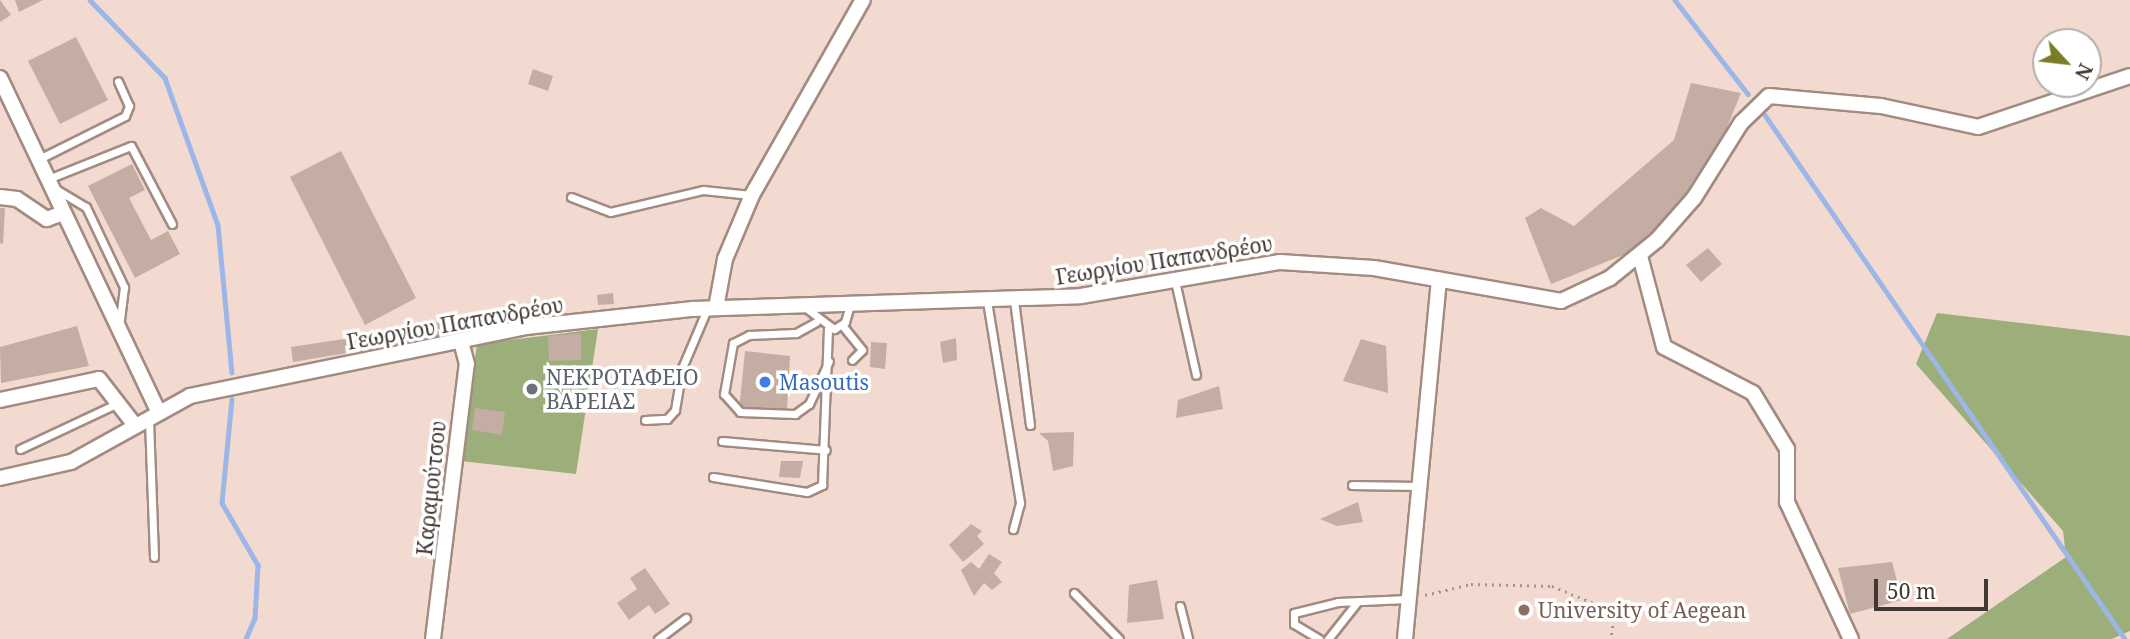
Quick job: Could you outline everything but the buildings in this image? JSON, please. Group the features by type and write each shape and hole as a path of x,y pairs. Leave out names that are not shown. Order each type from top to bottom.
{"street":[{"path":"712,308 725,259 752,195 863,0"},
{"name":"Γεωργίου Παπανδρέου","path":"0,478 71,462 154,413 225,387 526,327 712,308 1014,300 1175,281 1280,262 1439,280 1561,301 1591,290 1640,256 1694,198 1741,122 1769,96 1881,106 1978,127 2130,76"},
{"path":"0,78 154,413"},
{"path":"0,197 17,198 47,219 63,213"},
{"path":"1640,256 1664,348 1753,393 1787,449 1787,502 1851,639"},
{"path":"1405,639 1416,486 1439,280"},
{"name":"Καραμούτσου","path":"434,638 467,363 461,342"},
{"path":"0,400 93,379 103,381 134,424"}],"lane":[{"path":"39,160 125,116 129,106 118,81"},
{"path":"49,183 131,146 172,224"},
{"path":"49,183 86,207 124,287 118,330"},
{"path":"571,197 610,212 703,190 752,195"},
{"path":"1175,281 1196,375"},
{"path":"1014,300 1030,425"},
{"path":"988,301 1020,503 1013,529"},
{"path":"802,305 816,322 828,329 842,325"},
{"path":"842,325 850,305"},
{"path":"645,420 667,419 675,410 682,368 712,308"},
{"path":"816,322 796,333 749,335 733,343 724,394 740,412 795,414 809,404 829,361"},
{"path":"842,325 862,350 852,360"},
{"path":"713,477 815,491 825,480 828,329"},
{"path":"20,449 119,403"},
{"path":"154,413 154,557"},
{"path":"722,441 826,450"},
{"path":"1352,485 1416,486"},
{"path":"1074,593 1118,639"},
{"path":"1319,639 1294,624 1294,613 1359,600 1408,599"},
{"path":"1328,639 1359,600"},
{"path":"1180,606 1188,639"},
{"path":"658,639 686,618"}],"path":[{"path":"1408,599 1471,584 1552,586 1615,611 1611,639"}],"green space":[{"path":"1937,313 2130,336 2130,631 2112,639 1947,639 2066,557 2063,531 1916,364"},
{"path":"598,329 576,474 461,461 477,344"}],"waterway":[{"path":"90,0 165,78 218,225 232,372"},
{"path":"1675,0 1748,94"},
{"path":"1765,115 2125,639"},
{"path":"232,399 222,503 258,565 255,618 246,639"}],"place":[{"name":"Masoutis","path":"765,382"},
{"name":"ΝΕΚΡΟΤΑΦΕΙΟ ΒΑΡΕΙΑΣ","path":"532,389"},
{"name":"University of Aegean","path":"1524,610"}]}
